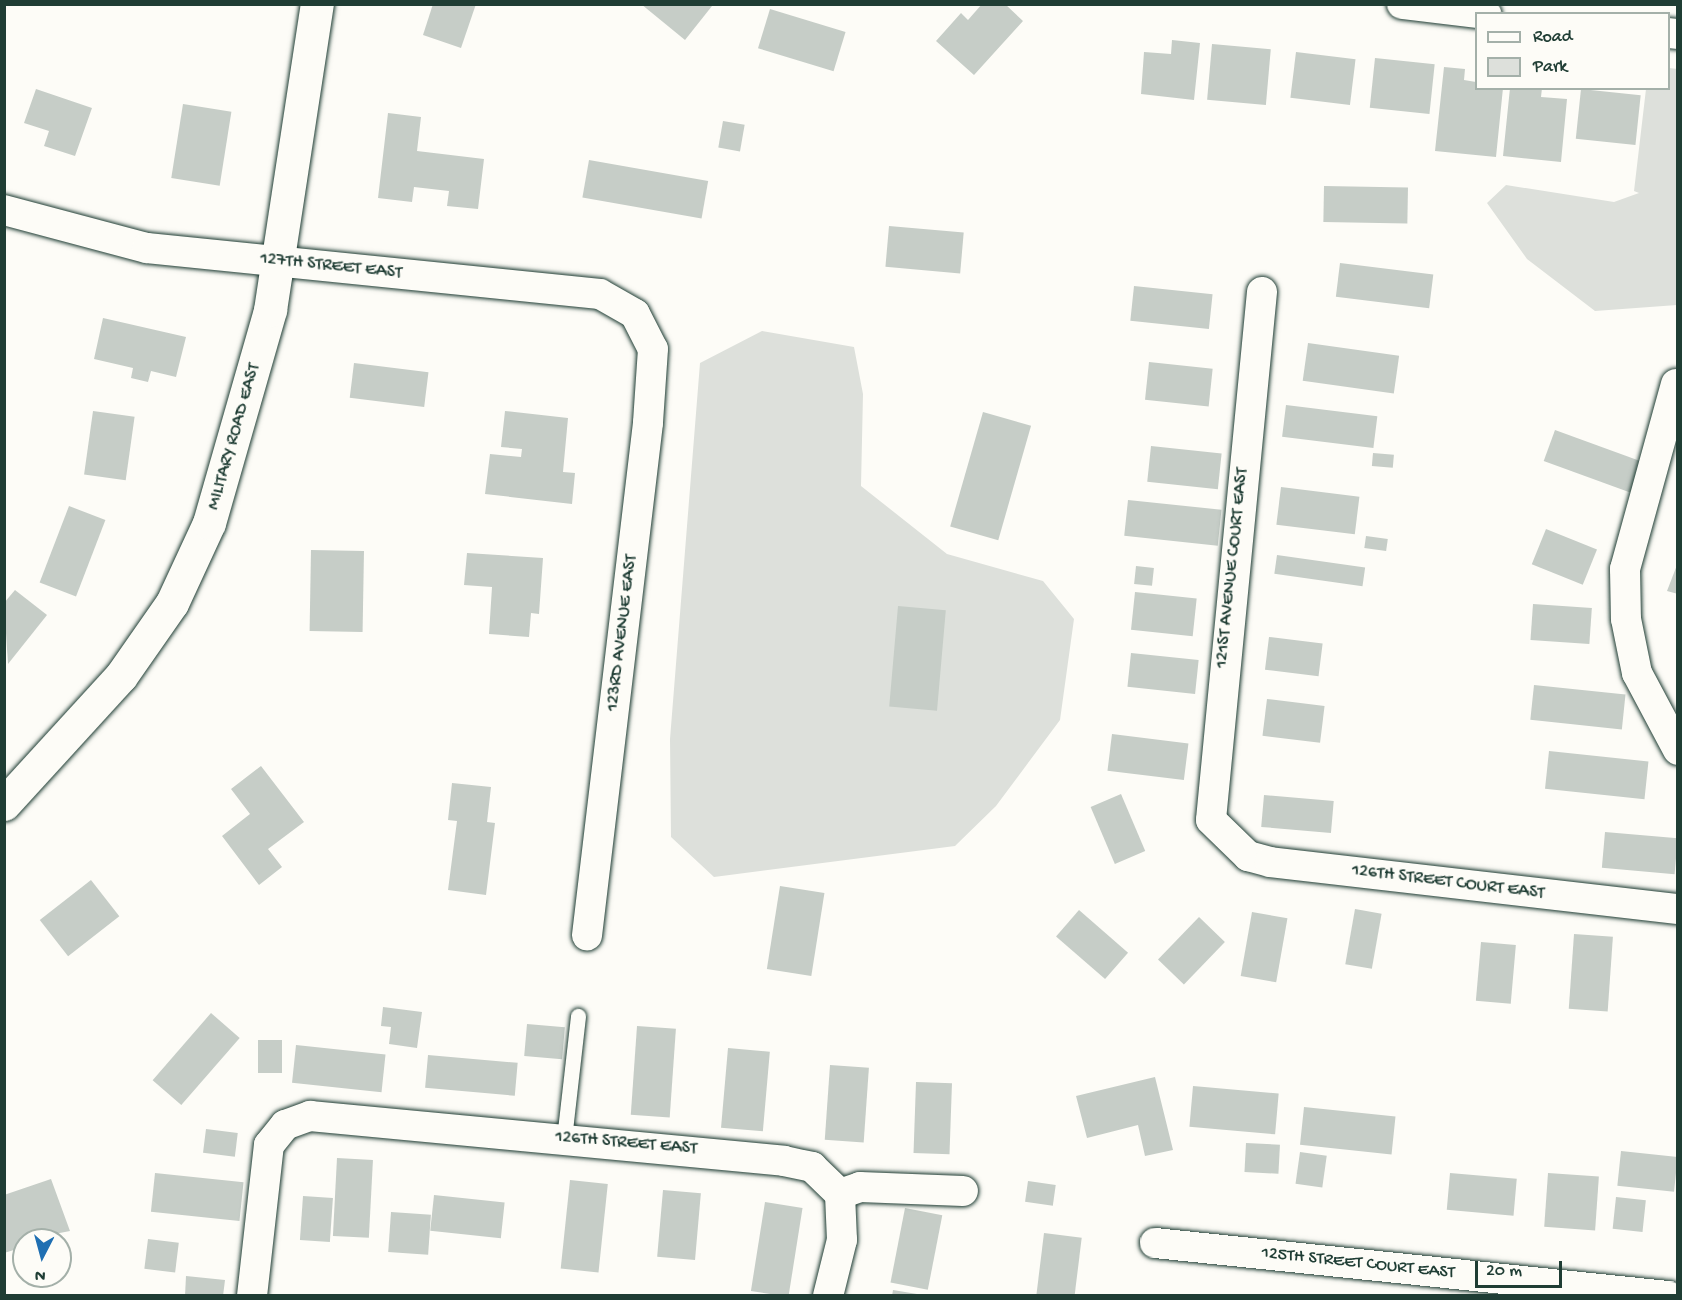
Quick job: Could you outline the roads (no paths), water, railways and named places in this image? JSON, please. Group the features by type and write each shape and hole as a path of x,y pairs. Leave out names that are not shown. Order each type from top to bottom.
{"main road":[{"name":"MILITARY ROAD EAST","path":"4,804 121,676 172,603 226,479 270,310 317,4"}],"street":[{"path":"1402,4 1475,13"},
{"name":"127TH STREET EAST","path":"4,210 147,248 600,294 624,303 648,332"},
{"name":"121ST AVENUE COURT EAST","path":"1225,839 1210,820 1209,801 1262,292"},
{"name":"123RD AVENUE EAST","path":"587,935 648,423 653,349 648,332"},
{"path":"1676,384 1625,569 1626,619 1637,673 1677,750"},
{"name":"126TH STREET COURT EAST","path":"1225,839 1248,856 1270,862 1677,909"},
{"name":"126TH STREET EAST","path":"252,1296 266,1158 280,1130 310,1116 564,1138 784,1161 812,1167 840,1194"},
{"path":"828,1296 842,1240 840,1194 860,1187 963,1191"},
{"name":"125TH STREET COURT EAST","path":"1155,1243 1668,1296"}],"lane":[{"path":"564,1138 578,1016"}]}
